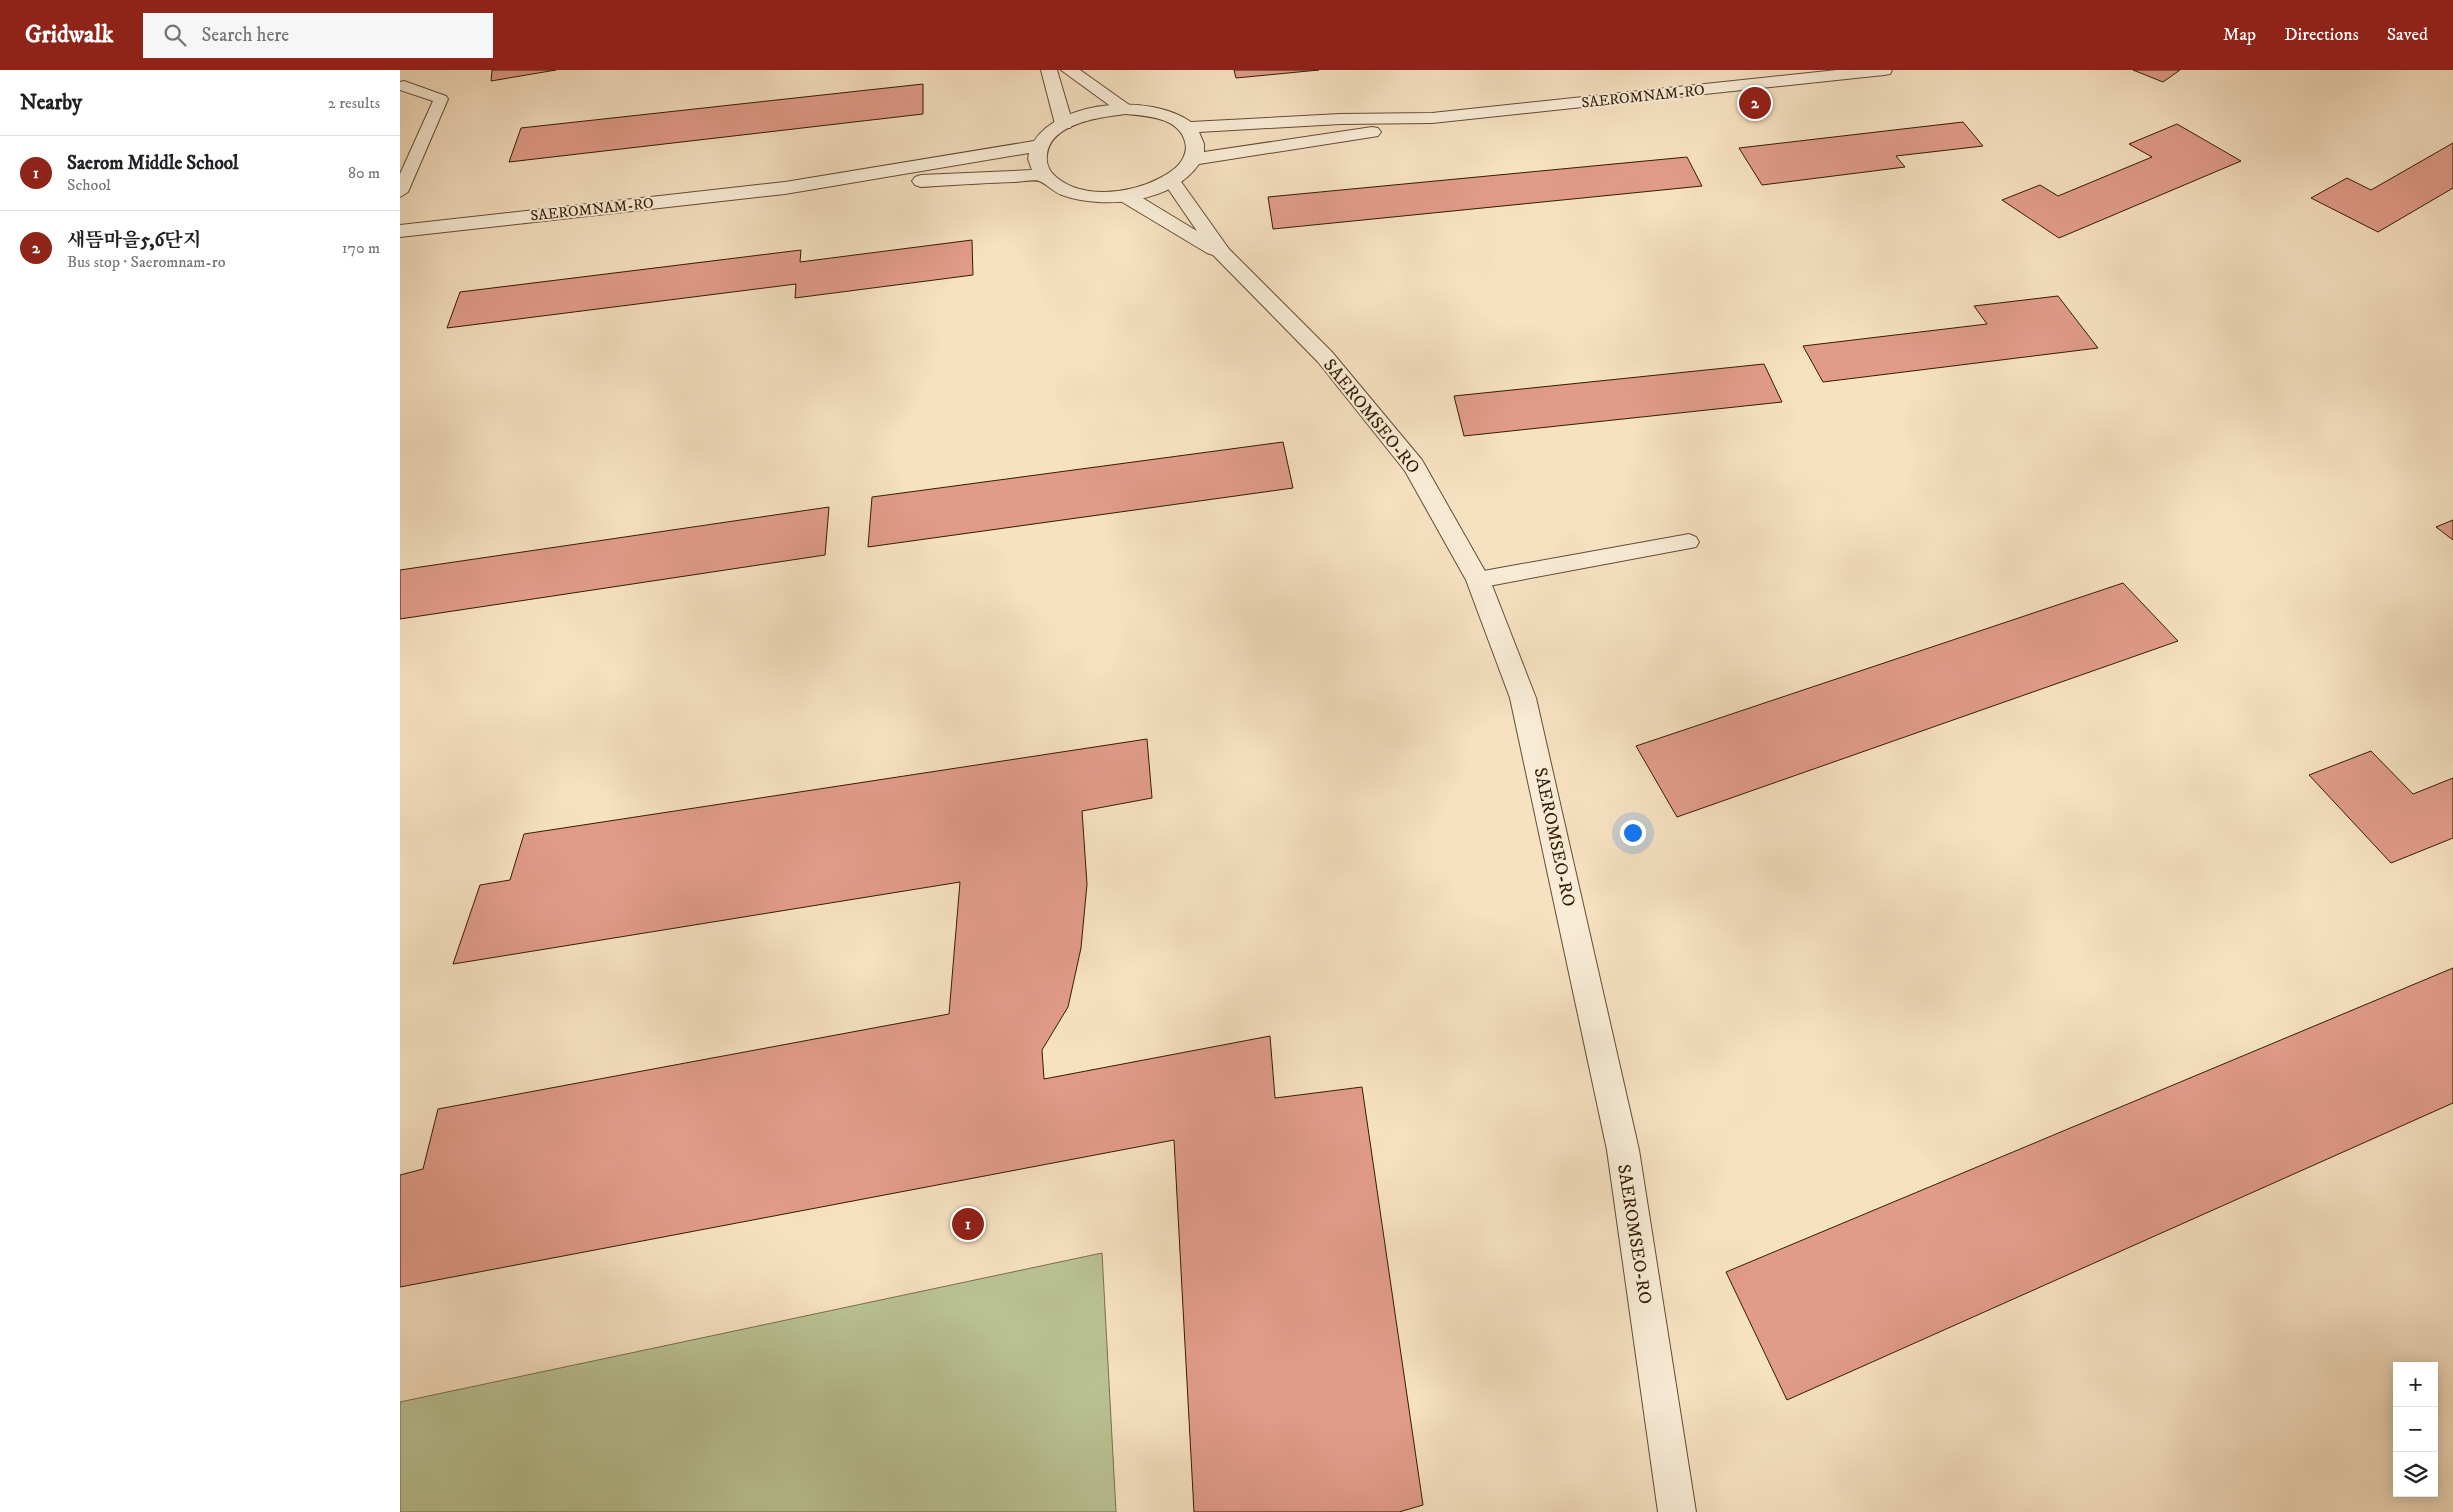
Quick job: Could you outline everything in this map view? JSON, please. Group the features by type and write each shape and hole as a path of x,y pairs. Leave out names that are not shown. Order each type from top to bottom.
{"street":[{"path":"1049,70 1064,124"},
{"path":"1069,70 1126,109"},
{"name":"SAEROMNAM-RO","path":"1187,127 1340,119 1432,118 1884,70"},
{"path":"1126,109 1151,111 1172,117 1187,127 1194,137 1196,148 1193,159 1184,170 1171,180 1149,189 1124,195 1098,196 1075,193 1056,186 1043,176 1036,161 1039,146 1049,134 1064,124 1090,114 1126,109"},
{"name":"SAEROMNAM-RO","path":"1193,159 1355,136 1432,118"},
{"name":"SAEROMNAM-RO","path":"400,231 785,188 1039,146"},
{"name":"SAEROMNAM-RO","path":"785,188 1043,176"},
{"path":"1171,180 1222,253"},
{"path":"1124,195 1222,253"},
{"name":"SAEROMSEO-RO","path":"1222,253 1325,357 1414,466 1478,580 1523,698 1623,1150 1677,1512"}],"lane":[{"path":"400,86 404,85 441,99 400,192"},
{"path":"1478,580 1689,542"}],"green space":[{"path":"1102,1253 1116,1512 400,1512 400,1402"}],"building":[{"path":"492,70 556,70 491,81"},
{"path":"1234,70 1319,70 1236,78"},
{"path":"2133,70 2180,70 2163,82"},
{"path":"923,84 923,114 509,162 521,128"},
{"path":"1963,122 1983,146 1896,156 1905,167 1762,185 1739,148"},
{"path":"2177,124 2241,161 2059,238 2002,200 2040,185 2058,196 2152,157 2129,144"},
{"path":"2453,143 2453,188 2378,232 2311,198 2347,178 2371,190"},
{"path":"1687,157 1702,186 1273,229 1268,197"},
{"path":"972,240 973,275 795,298 796,284 447,328 460,292 801,250 800,262"},
{"path":"2058,296 2098,348 1823,382 1803,346 1987,324 1974,306"},
{"path":"1764,364 1782,402 1464,436 1454,396"},
{"path":"1283,442 1293,488 868,547 872,497"},
{"path":"829,507 825,555 400,619 400,570"},
{"path":"2453,520 2453,540 2436,527"},
{"path":"2123,583 2178,641 1677,817 1636,746"},
{"path":"1147,739 1152,798 1082,811 1087,884 1081,948 1068,1007 1042,1050 1044,1079 1270,1036 1275,1098 1362,1087 1423,1505 1399,1512 1194,1512 1174,1140 400,1287 400,1175 423,1169 438,1109 949,1014 960,882 453,964 480,885 510,880 524,834"},
{"path":"2371,751 2413,794 2453,778 2453,838 2391,863 2309,775"},
{"path":"2453,968 2453,1103 1787,1400 1726,1272"}],"place":[{"name":"새뜸마을5,6단지","path":"1755,103"},
{"name":"Saerom Middle School","path":"968,1224"}]}
